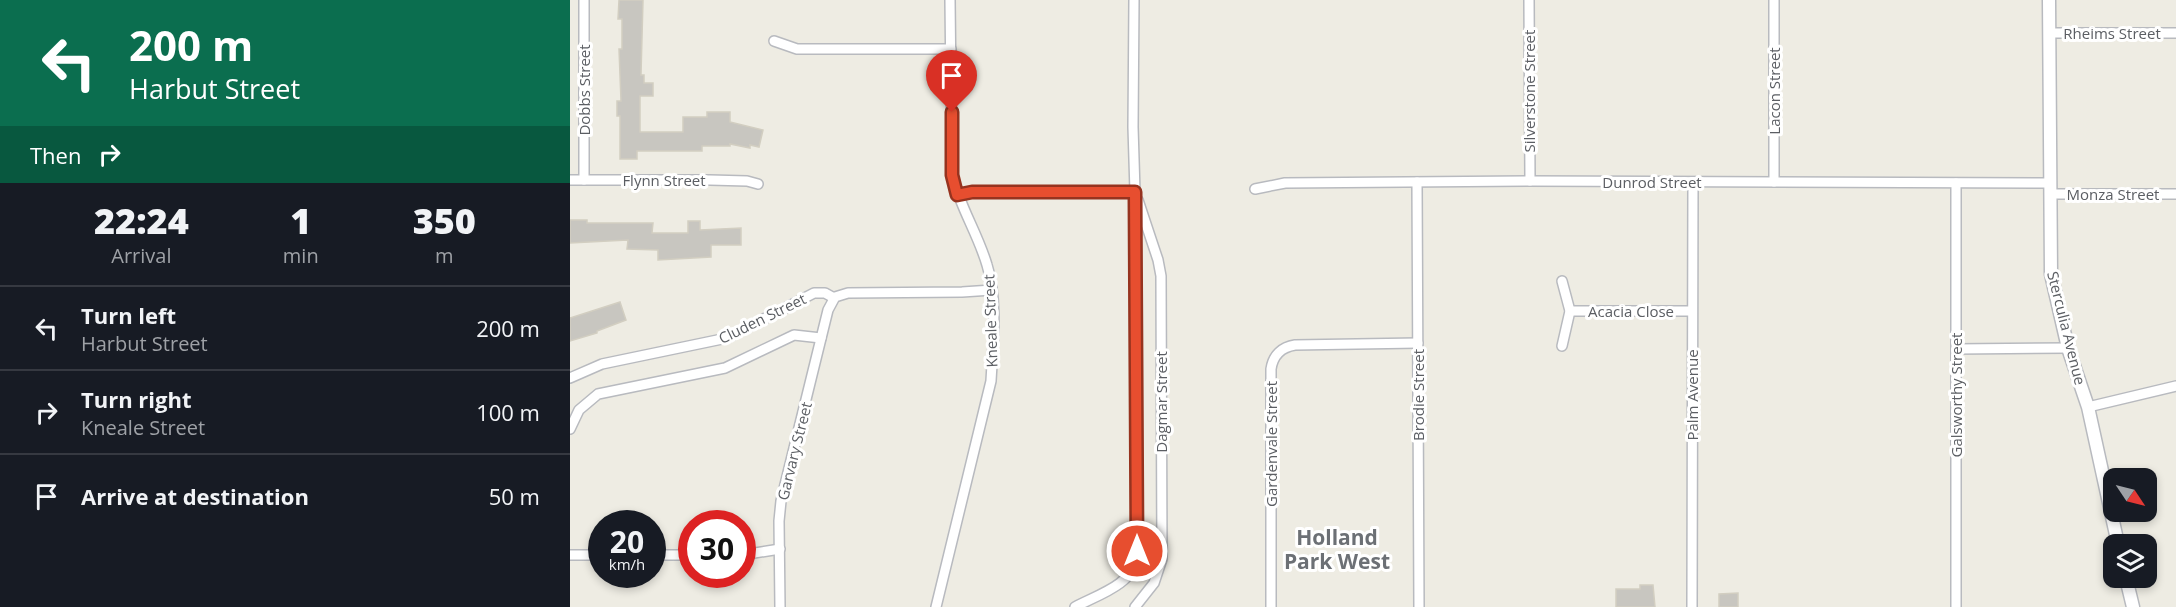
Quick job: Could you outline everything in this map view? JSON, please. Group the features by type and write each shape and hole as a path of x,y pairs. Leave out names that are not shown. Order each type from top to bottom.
{"street":[{"name":"Dobbs Street","path":"584,0 584,180"},
{"name":"Kneale Street","path":"936,607 991,381 992,290 985,259 957,195 952,175 950,0"},
{"name":"Dagmar Street","path":"1075,607 1123,581 1133,570 1137,557 1134,0"},
{"name":"Silverstone Street","path":"1529,0 1530,181"},
{"name":"Lacon Street","path":"1774,0 1774,182"},
{"name":"Sterculia Avenue","path":"2049,0 2051,274 2068,348 2088,407 2116,534"},
{"name":"Rheims Street","path":"2049,33 2176,33"},
{"path":"774,41 797,50 951,49"},
{"name":"Flynn Street","path":"570,180 721,180 747,181 758,184"},
{"name":"Dunrod Street","path":"1255,189 1285,183 1530,181 1956,183 2050,189"},
{"name":"Palm Avenue","path":"1692,607 1693,182"},
{"name":"Brodie Street","path":"1417,183 1419,607"},
{"name":"Galsworthy Street","path":"1956,183 1956,607"},
{"name":"Monza Street","path":"2050,189 2176,194"},
{"path":"957,195 972,192 1135,192"},
{"name":"Dagmar Street","path":"1135,192 1156,253 1161,276 1162,559 1155,583 1135,607"},
{"name":"Acacia Close","path":"1562,281 1570,311 1562,346"},
{"name":"Cluden Street","path":"570,378 602,364 727,338 814,293 823,292 834,298 853,292 992,290"},
{"name":"Garvary Street","path":"780,607 780,506 828,310 834,298"},
{"name":"Acacia Close","path":"1570,311 1692,310"},
{"name":"Cluden Street","path":"570,429 579,410 598,394 725,368 794,335 821,338"},
{"name":"Gardenvale Street","path":"1272,607 1271,369 1274,358 1284,348 1295,345 1418,343"},
{"path":"1956,349 2068,348"},
{"path":"2088,407 2176,386"},
{"path":"756,553 780,549"},
{"path":"570,555 588,555"},
{"path":"2128,588 2133,607"}],"building":[{"path":"619,0 643,0 641,75 644,75 644,83 653,83 653,96 640,96 640,132 683,132 683,117 707,117 707,112 730,112 730,122 763,130 759,147 750,145 750,148 730,144 730,146 702,146 702,151 637,151 637,159 620,159 620,116 617,116 617,101 621,101 619,49 622,49 622,19 618,19"},
{"path":"570,220 587,220 587,223 653,223 652,233 688,233 688,221 700,221 700,230 741,228 741,245 711,245 711,257 658,260 658,250 627,249 628,240 570,243"},
{"path":"620,302 626,320 597,331 597,333 570,341 570,318"},
{"path":"1640,585 1653,585 1655,607 1616,607 1616,589 1640,589"},
{"path":"1738,593 1738,607 1719,607 1719,594"}],"district":[{"name":"Holland Park West","path":"1337,549"}],"route":[{"path":"952,112 952,175 957,195 972,192 1135,192 1137,551"}]}
